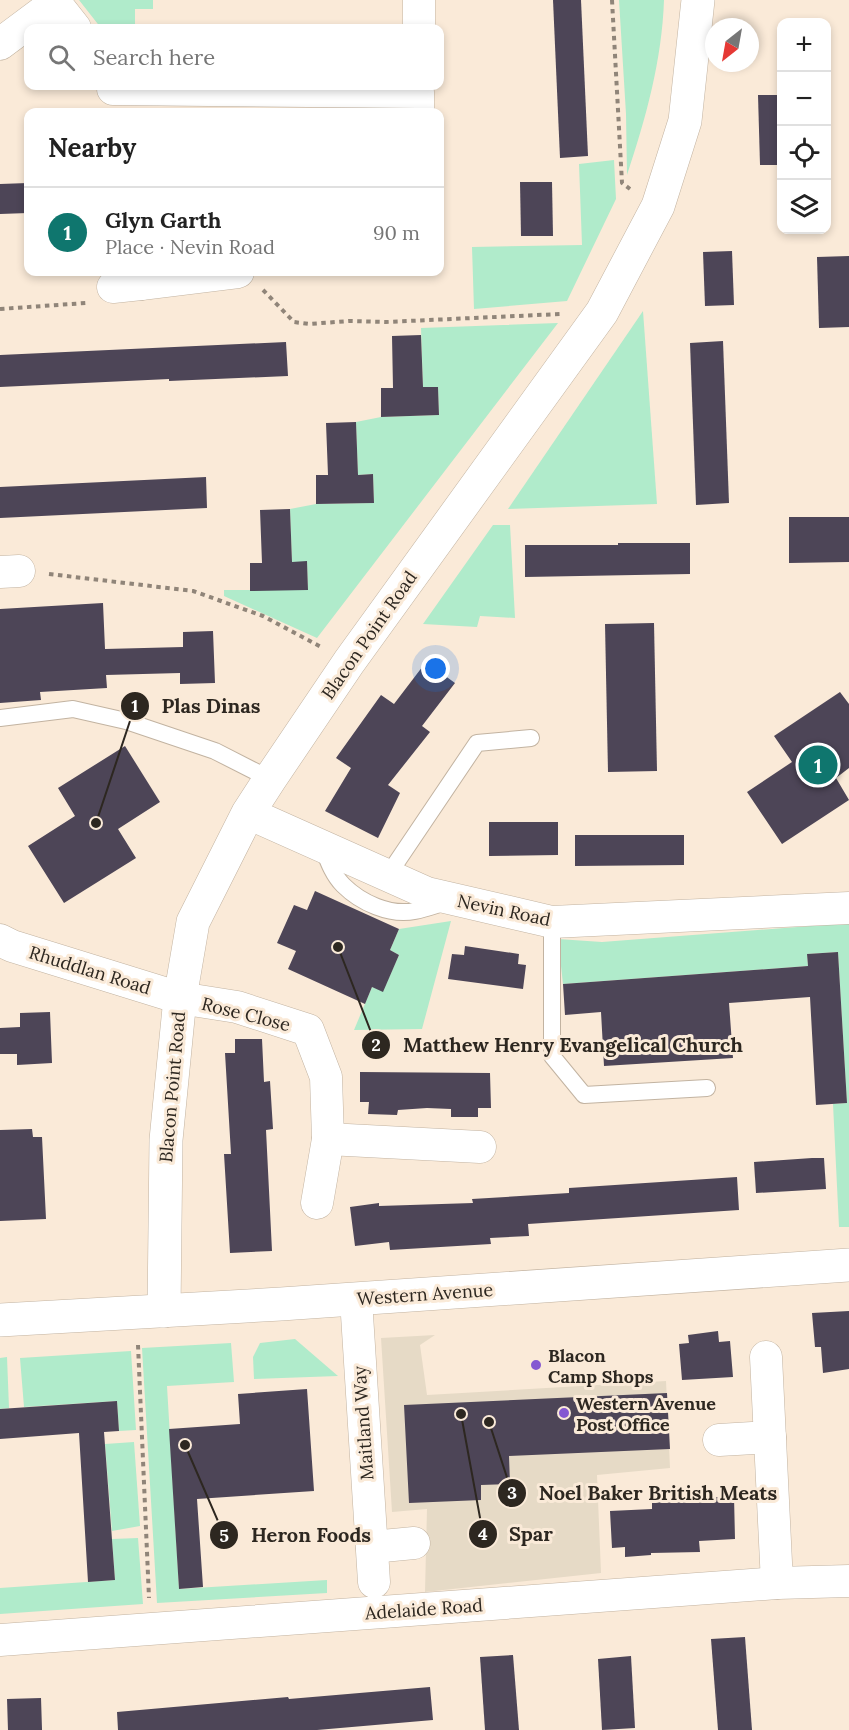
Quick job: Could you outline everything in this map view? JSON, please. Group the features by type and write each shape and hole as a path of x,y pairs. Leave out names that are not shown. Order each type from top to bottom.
{"street":[{"path":"419,0 419,24"},
{"name":"Blacon Point Road","path":"150,1312 180,998 193,922 248,813 270,779 349,662 602,312 658,206 685,121 698,0"},
{"path":"25,24 54,1 72,24"},
{"path":"0,44 24,25"},
{"path":"114,96 418,97"},
{"path":"131,281 250,279"},
{"name":"Nevin Road","path":"248,813 427,893 552,922 849,908"},
{"name":"Rhuddlan Road","path":"0,940 180,998"},
{"name":"Rose Close","path":"180,998 237,1007 308,1030 326,1077 328,1139 317,1203"},
{"path":"328,1139 480,1147"},
{"name":"Western Avenue","path":"0,1320 356,1299 849,1265"},
{"name":"Maitland Way","path":"356,1299 374,1582"},
{"path":"766,1357 777,1583"},
{"path":"718,1440 770,1437"},
{"path":"372,1547 414,1543"},
{"name":"Adelaide Road","path":"0,1640 777,1583 849,1581"}],"lane":[{"path":"0,718 73,709 115,718 214,751 270,779"},
{"path":"388,875 477,743 531,738"},
{"path":"322,846 332,869 342,884 370,904 389,911 413,912 456,899"},
{"path":"552,922 552,1056 584,1095 706,1088"}],"path":[{"path":"612,0 622,183 630,189 625,199"},
{"path":"250,279 294,322 309,324 602,312"},
{"path":"0,309 98,302 98,288 131,281"},
{"path":"9,571 193,591 263,616 349,662"},
{"path":"150,1312 150,1629"}],"shaded area":[{"path":"435,1335 420,1345 427,1395 666,1381 670,1468 597,1475 601,1573 425,1592 427,1509 392,1512 381,1338"}],"green space":[{"path":"79,0 153,0 153,9 135,9 135,24 98,24"},
{"path":"619,0 664,0 660,45 652,89 627,175 626,114"},
{"path":"614,160 616,199 567,301 474,309 472,247 582,245 579,164"},
{"path":"643,311 657,504 508,509"},
{"path":"558,323 317,638 224,596 224,590 308,590 307,562 292,562 290,509 316,504 374,503 373,474 358,475 356,422 381,417 439,415 438,387 423,387 421,328"},
{"path":"493,525 510,525 515,618 480,616 477,627 423,624"},
{"path":"451,921 422,1029 354,1030 372,987 383,991 399,955 390,950 399,929"},
{"path":"849,923 849,1227 839,1227 833,1104 847,1103 838,952 807,954 808,966 563,984 558,939 602,942"},
{"path":"295,1339 338,1376 254,1379 253,1357 260,1343"},
{"path":"231,1343 234,1382 167,1386 179,1589 327,1580 327,1593 157,1603 142,1348"},
{"path":"131,1351 136,1430 119,1431 117,1401 24,1407 20,1358"},
{"path":"7,1357 9,1408 0,1409 0,1358"},
{"path":"134,1442 140,1526 112,1531 105,1444"},
{"path":"138,1538 143,1604 0,1614 0,1588 115,1580 112,1539"}],"building":[{"path":"553,0 581,0 588,156 560,158"},
{"path":"758,95 777,95 777,165 760,165"},
{"path":"520,182 552,182 553,236 521,236"},
{"path":"24,183 24,213 0,214 0,184"},
{"path":"732,251 734,305 705,306 703,252"},
{"path":"849,256 849,327 819,328 817,257"},
{"path":"421,335 423,387 438,387 439,415 381,417 381,388 393,388 392,336"},
{"path":"723,341 729,503 696,505 690,343"},
{"path":"286,342 288,376 0,387 0,355"},
{"path":"356,422 358,475 373,474 374,503 316,504 316,475 328,475 326,423"},
{"path":"206,477 207,508 0,518 0,487"},
{"path":"290,509 292,562 307,561 308,590 250,591 250,563 262,563 260,510"},
{"path":"789,517 849,517 849,562 789,563"},
{"path":"618,543 690,543 690,574 525,577 525,545 618,545"},
{"path":"103,603 105,649 183,647 183,632 213,631 215,683 180,684 180,673 106,675 107,688 40,692 41,700 0,703 0,609"},
{"path":"654,623 657,771 608,772 605,624"},
{"path":"426,662 455,683 422,726 430,732 388,785 400,793 378,838 325,811 351,768 336,758 381,695 394,704"},
{"path":"840,692 849,704 849,768 836,778 849,800 782,844 747,792 792,762 774,736"},
{"path":"125,746 160,802 118,829 136,858 64,903 28,846 75,816 58,788"},
{"path":"489,822 558,822 558,855 489,856"},
{"path":"575,835 684,835 684,865 575,866"},
{"path":"315,891 399,929 390,950 399,955 383,992 372,987 365,1004 288,969 296,951 277,943 294,905 307,910"},
{"path":"465,946 519,954 518,964 526,965 523,989 448,979 452,954 464,955"},
{"path":"838,952 847,1103 816,1105 810,997 729,1003 733,1058 604,1066 601,1012 565,1015 563,984 808,966 807,954"},
{"path":"50,1012 52,1063 17,1065 17,1054 0,1054 0,1028 20,1027 20,1013"},
{"path":"235,1039 262,1039 264,1082 270,1081 273,1129 266,1130 272,1251 230,1253 224,1154 231,1154 225,1053 235,1053"},
{"path":"360,1072 490,1073 491,1108 478,1108 478,1117 451,1117 451,1109 427,1108 398,1110 397,1115 368,1114 369,1102 360,1102"},
{"path":"32,1129 33,1137 42,1137 46,1219 0,1221 0,1130"},
{"path":"824,1158 826,1189 756,1193 754,1162"},
{"path":"737,1177 739,1210 528,1224 529,1236 490,1238 491,1244 390,1250 389,1242 355,1246 350,1207 379,1203 379,1206 473,1203 472,1199 569,1193 569,1188"},
{"path":"849,1311 849,1369 823,1373 821,1347 815,1347 812,1313"},
{"path":"718,1331 719,1342 730,1341 733,1377 682,1380 679,1344 689,1343 688,1335"},
{"path":"307,1389 314,1491 197,1499 203,1587 179,1589 169,1429 240,1424 238,1394"},
{"path":"667,1393 670,1449 509,1456 510,1484 481,1485 481,1500 409,1503 404,1405"},
{"path":"117,1401 119,1431 104,1432 115,1580 88,1582 79,1433 0,1439 0,1409"},
{"path":"734,1496 735,1539 699,1541 700,1552 651,1553 651,1555 625,1557 625,1547 612,1548 610,1511 652,1509 652,1501"},
{"path":"745,1637 752,1730 718,1730 711,1639"},
{"path":"513,1655 519,1730 485,1730 480,1657"},
{"path":"631,1656 635,1728 602,1730 598,1659"},
{"path":"430,1687 433,1720 317,1730 118,1730 117,1712"},
{"path":"41,1698 42,1730 8,1730 7,1699"}],"place":[{"name":"Glyn Garth","path":"818,765"},
{"name":"Plas Dinas","path":"96,823"},
{"name":"Matthew Henry Evangelical Church","path":"338,947"},
{"name":"Blacon Camp Shops","path":"536,1365"},
{"name":"Western Avenue Post Office","path":"564,1413"},
{"name":"Spar","path":"461,1414"},
{"name":"Noel Baker British Meats","path":"489,1422"},
{"name":"Heron Foods","path":"185,1445"}]}
